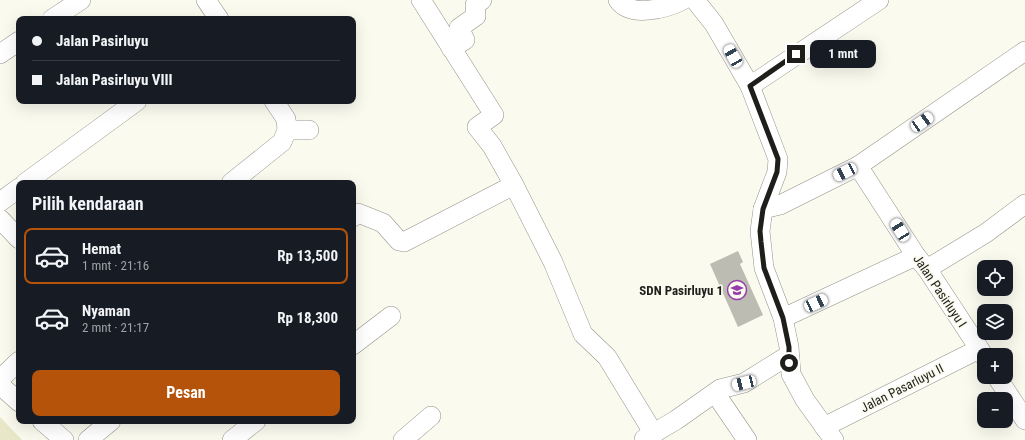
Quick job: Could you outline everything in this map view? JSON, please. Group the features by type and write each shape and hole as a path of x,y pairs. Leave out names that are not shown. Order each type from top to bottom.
{"street":[{"path":"57,16 81,0"},
{"path":"206,0 217,16"},
{"path":"421,0 494,115 477,127 492,146 514,185 553,262 582,334 607,357 649,437 720,389 744,383 788,355"},
{"path":"451,48 465,40 459,28 476,16 475,5 482,0"},
{"path":"618,0 626,8 650,10 661,9 682,0"},
{"path":"695,0 714,24 750,86 778,159 777,172 763,209 760,231 764,268 783,318 789,347 788,355 791,374 805,400 829,434"},
{"path":"750,86 873,2"},
{"path":"0,54 16,43"},
{"path":"763,209 780,205 858,166 1025,51"},
{"path":"29,180 133,104"},
{"path":"276,104 286,119 285,136"},
{"path":"234,180 285,136 309,130"},
{"name":"Jalan Pasirluyu I","path":"858,166 979,348"},
{"path":"356,215 383,223 399,241 404,242 514,185"},
{"path":"0,202 16,190"},
{"path":"783,318 922,262 986,233 1025,204"},
{"path":"0,219 16,236"},
{"path":"356,343 391,316"},
{"name":"Jalan Pasarluyu II","path":"829,434 977,356"},
{"path":"0,379 16,364"},
{"path":"1002,384 1025,420"},
{"path":"0,385 16,399"},
{"path":"715,393 747,440"},
{"path":"403,440 431,416"},
{"path":"45,424 64,440"},
{"path":"88,440 107,424"},
{"path":"232,440 252,424"}],"green space":[{"path":"0,417 22,440 0,440"}],"building":[{"name":"SDN Pasirluyu 1","path":"738,251 743,262 740,264 763,315 738,327 710,264"}],"place":[{"name":"SDN Pasirluyu 1","path":"737,290"}],"route":[{"path":"789,363 789,347 783,318 764,268 760,231 763,209 777,172 778,159 750,86 796,54"}]}
